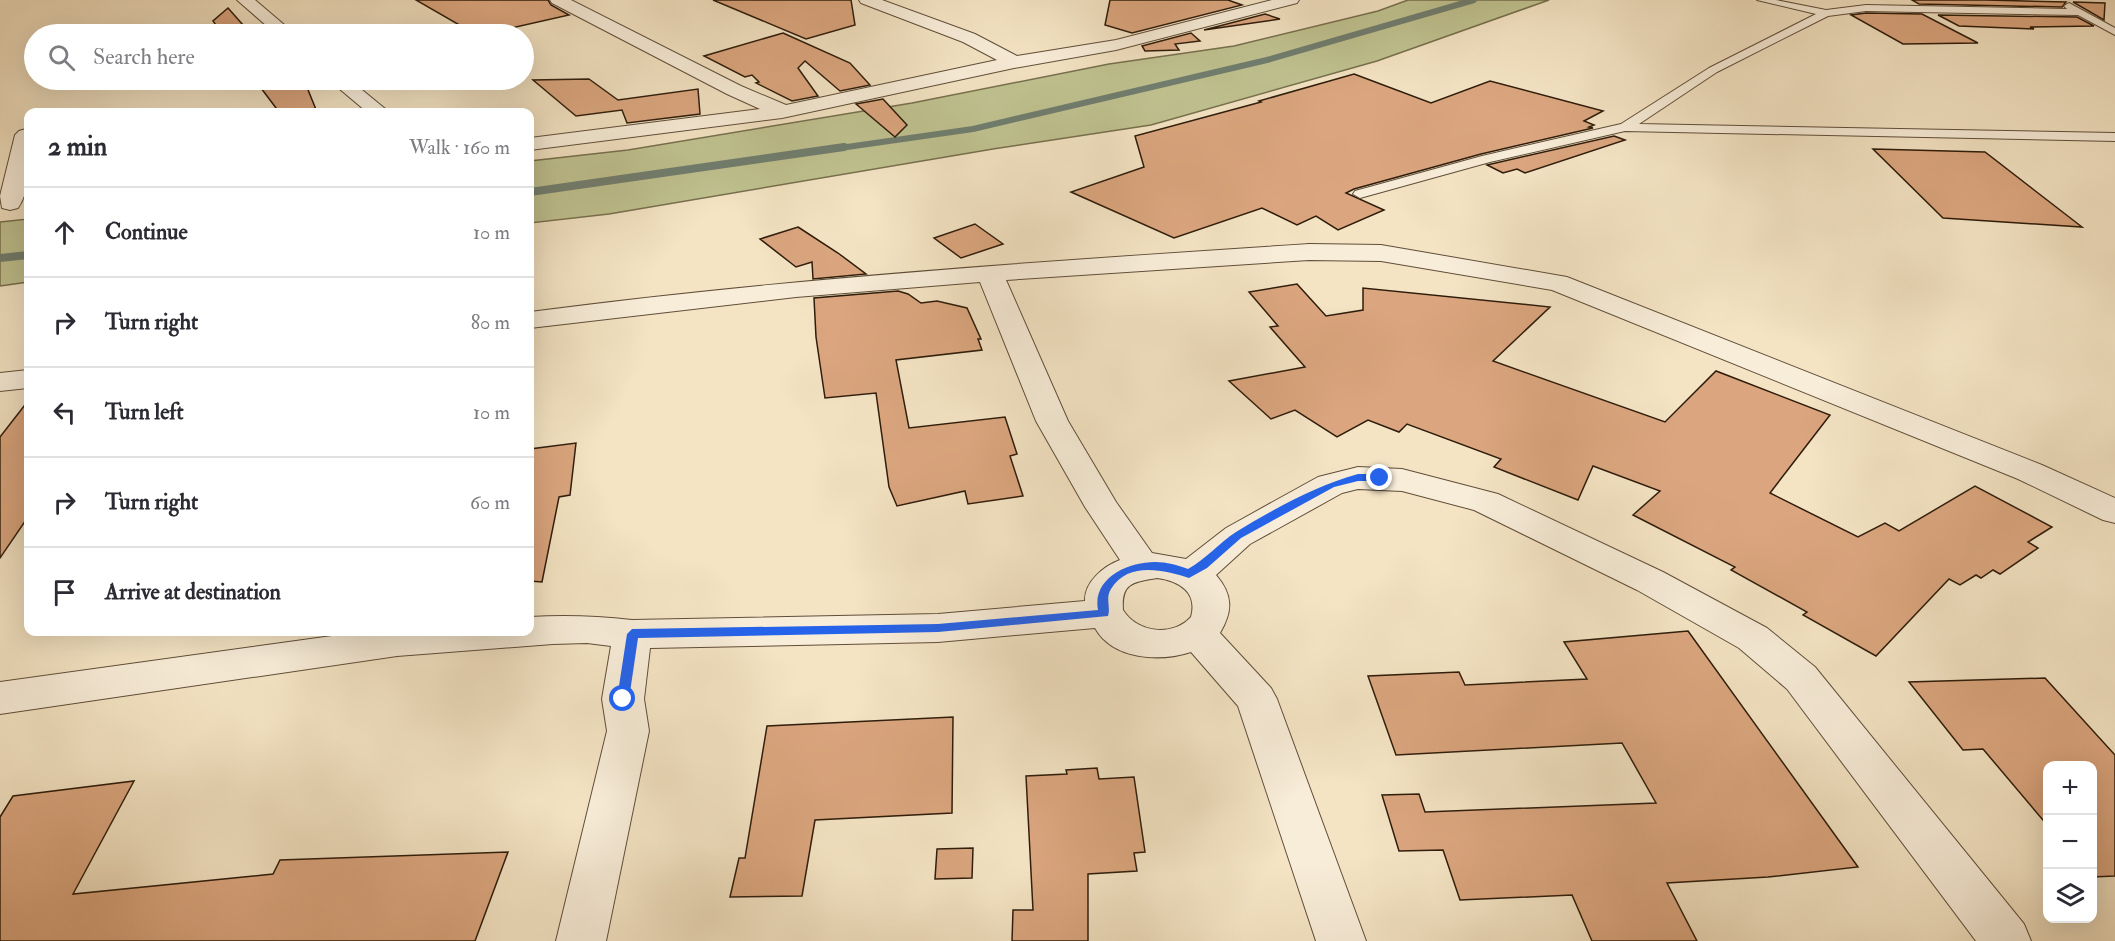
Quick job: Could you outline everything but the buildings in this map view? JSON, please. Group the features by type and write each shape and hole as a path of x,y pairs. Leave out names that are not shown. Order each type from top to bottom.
{"street":[{"path":"245,0 274,24"},
{"path":"558,0 782,112"},
{"path":"867,0 969,38 1014,62"},
{"path":"886,7 912,0"},
{"path":"534,143 782,112 1014,62 1116,45 1291,0"},
{"path":"351,90 373,108"},
{"path":"13,203 24,145"},
{"path":"534,320 796,289 990,273 1319,252 1381,254 1558,283 2030,472 2115,512"},
{"path":"990,273 1052,421 1102,507 1142,566"},
{"path":"0,382 24,379"},
{"path":"1189,574 1203,566 1238,536 1330,485 1358,478 1402,480 1486,502 1661,586 1753,638 1801,678 2006,941"},
{"path":"1142,566 1172,567 1189,574 1202,584 1210,596 1212,609 1208,622 1198,634 1182,641 1164,644 1144,642 1126,636 1112,626 1104,613 1101,600 1106,587 1119,574 1142,566"},
{"path":"534,631 587,629 632,634 938,628 1104,613"},
{"path":"581,941 628,731 623,699 632,634"},
{"path":"1198,634 1256,699 1341,941"},
{"path":"0,698 397,641 468,636"}],"lane":[{"path":"1762,0 1826,13 1866,8 2080,12"},
{"path":"2059,0 2115,32"},
{"path":"1625,127 1713,70 1826,13"},
{"path":"1360,194 1486,159 1625,127 2115,137"}],"green space":[{"path":"1408,0 1549,0 1377,61 1151,125 993,149 609,214 534,223 534,161 628,150 912,103 1109,64 1234,46 1378,11"},
{"path":"24,219 24,283 0,286 0,222"}],"waterway":[{"path":"833,149 973,129 1267,60 1474,0"},
{"path":"534,191 844,147"},
{"path":"0,258 24,255"}],"route":[{"path":"623,699 632,634 938,628 1104,613 1101,600 1106,587 1119,574 1142,566 1157,565 1172,567 1189,574 1203,566 1217,551 1238,536 1330,485 1358,478 1380,478"}]}
